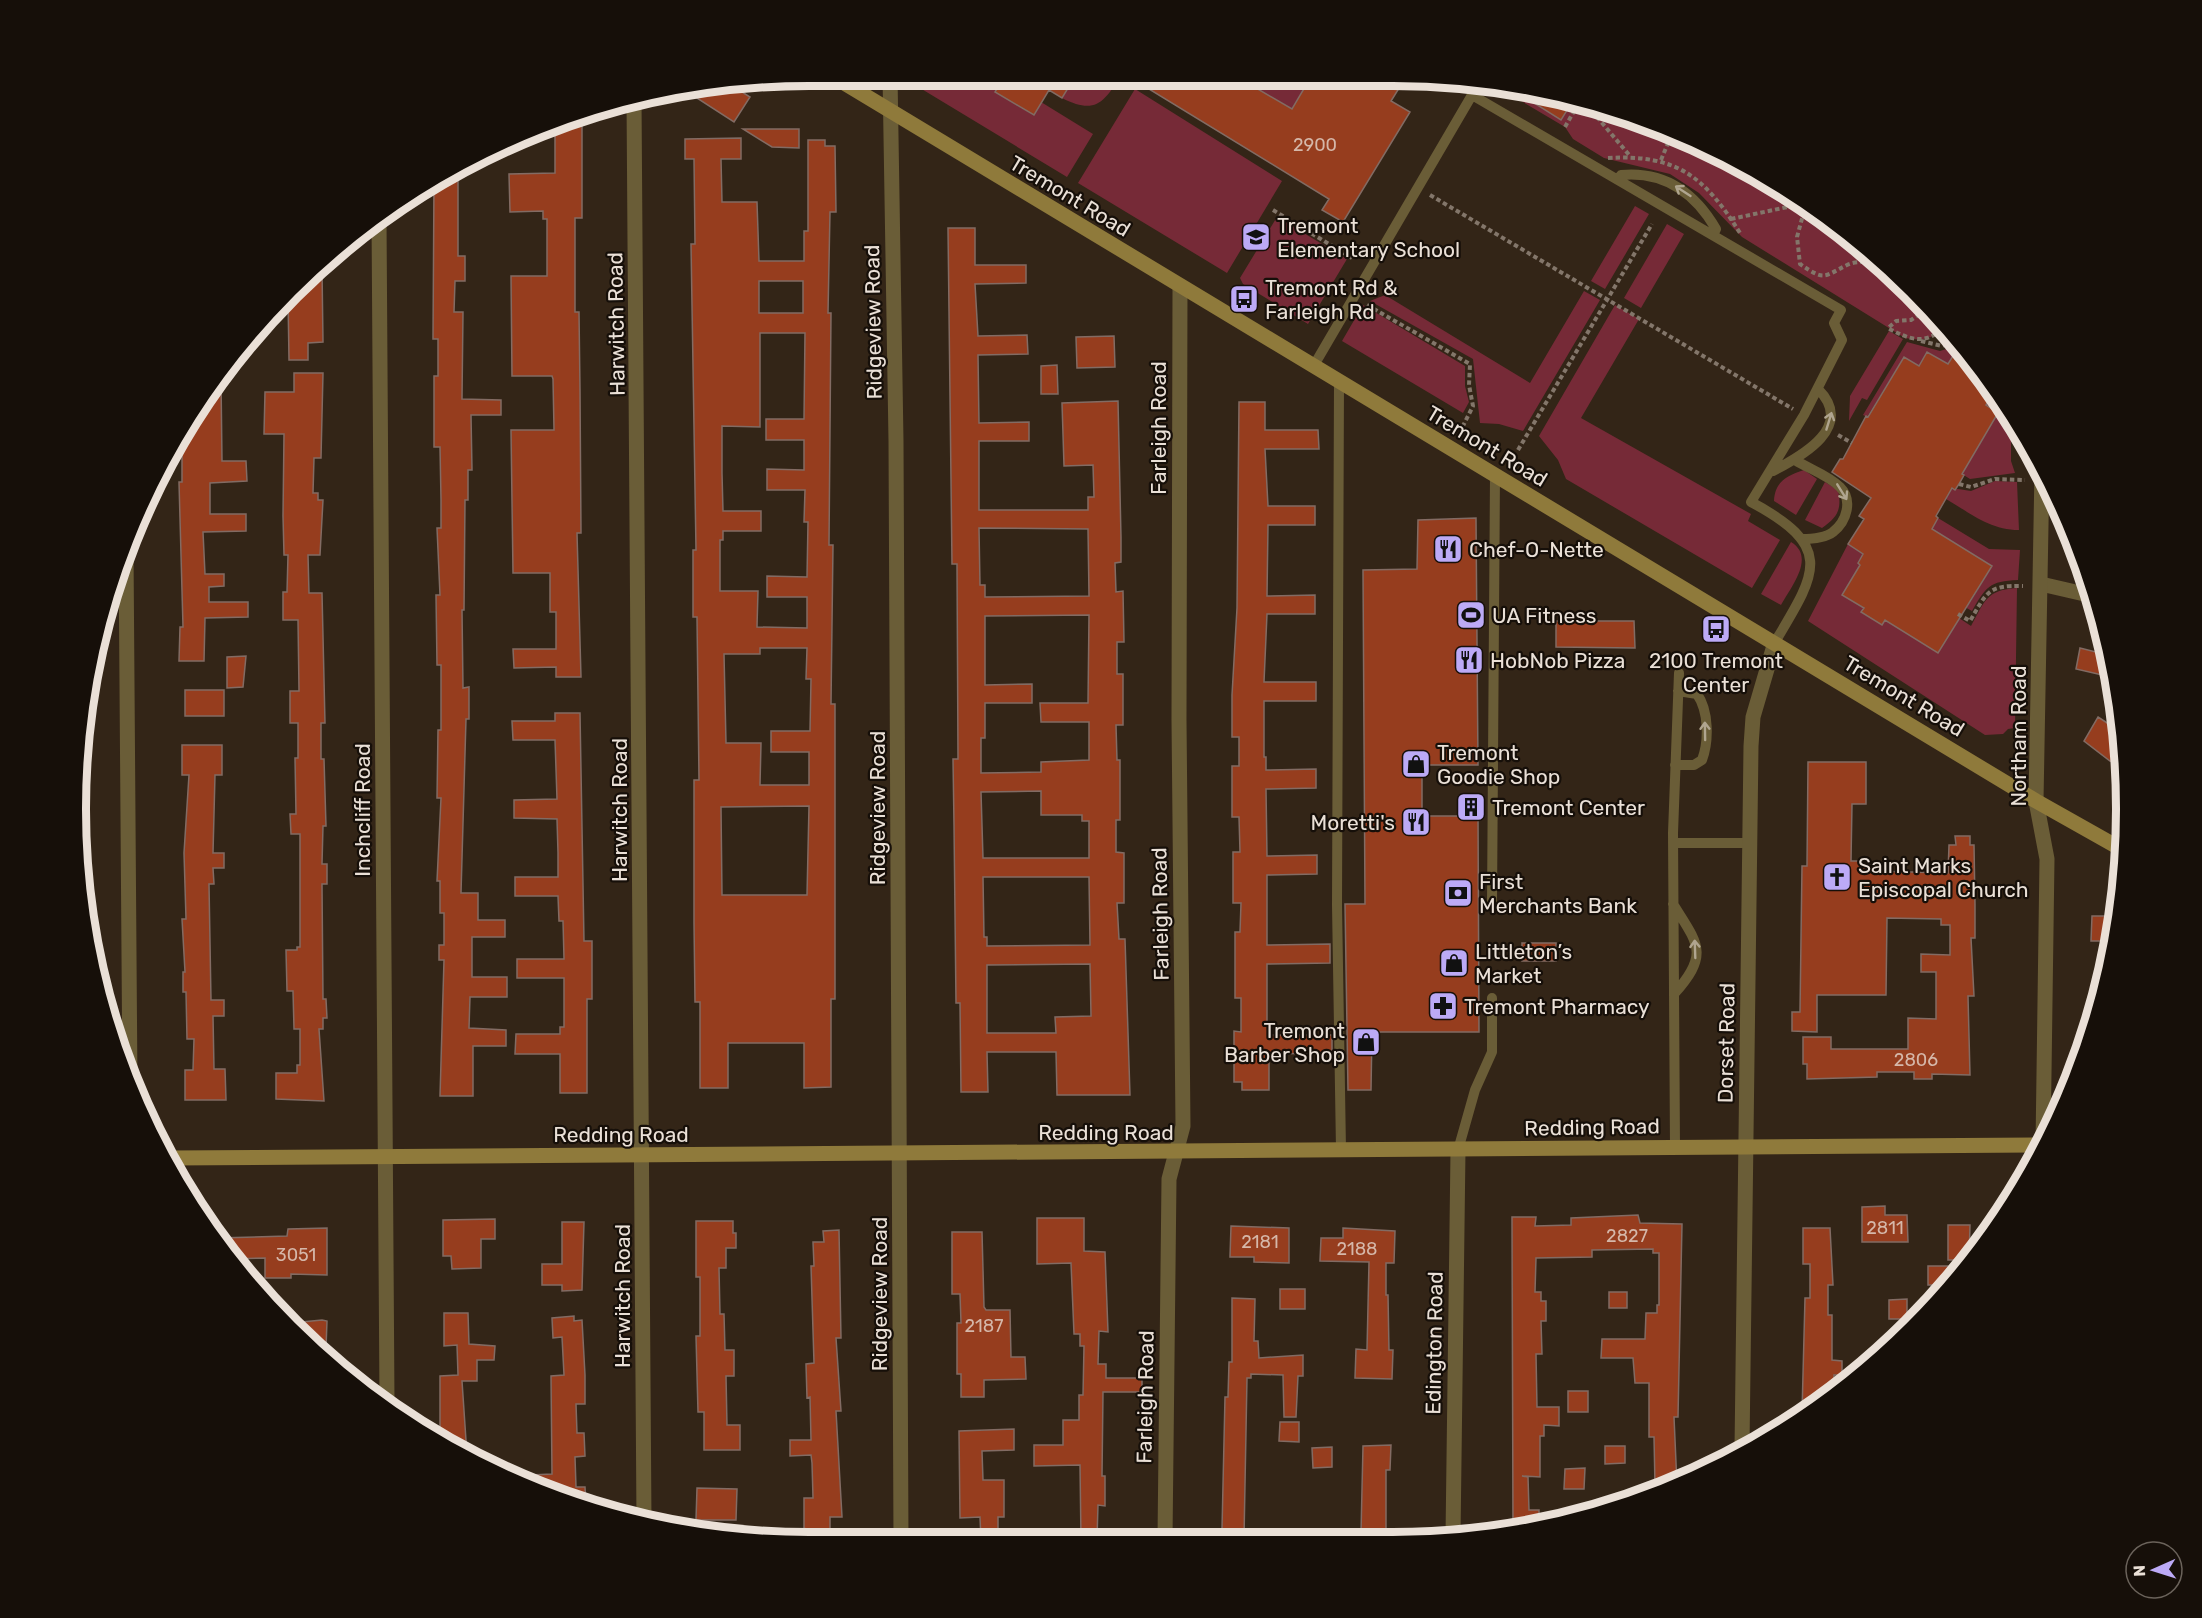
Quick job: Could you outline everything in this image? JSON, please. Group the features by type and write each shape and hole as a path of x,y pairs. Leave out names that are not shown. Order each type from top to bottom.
{"main road":[{"name":"Tremont Road","path":"849,86 1313,367 1775,642 2036,801 2115,846"},
{"name":"Redding Road","path":"175,1158 2034,1145"}],"street":[{"name":"Ridgeview Road","path":"890,86 896,453 901,1532"},
{"name":"Harwitch Road","path":"634,107 645,1513"},
{"name":"Inchcliff Road","path":"379,228 387,1396"},
{"name":"Farleigh Road","path":"1165,1532 1169,1179 1183,1118 1179,720 1180,286"},
{"name":"Northam Road","path":"2042,489 2036,801 2047,859 2043,1126"},
{"path":"126,570 130,1057"},
{"path":"2041,585 2083,594"},
{"name":"Dorset Road","path":"1742,1443 1753,717 1775,642"},
{"name":"Edington Road","path":"1453,1530 1458,1150"}],"lane":[{"path":"1313,367 1472,95 1841,310 1834,323 1842,340 1804,415 1772,471 1751,502 1776,516 1801,539 1811,556 1812,572 1796,607 1775,642"},
{"path":"1618,180 1621,175 1660,177 1690,196 1716,229 1713,235"},
{"path":"1339,382 1337,905 1341,1150"},
{"path":"1772,471 1795,460 1817,443 1827,429 1833,412 1827,399 1818,389"},
{"path":"1795,460 1838,485 1844,492 1848,505 1845,517 1833,532 1818,538 1801,539"},
{"path":"1492,904 1495,475"},
{"path":"1675,1147 1673,843 1679,674"},
{"path":"1675,765 1694,765 1702,760 1706,751 1705,705 1698,694 1678,691"},
{"path":"1673,843 1750,843"},
{"path":"1673,903 1693,933 1698,950 1694,969 1674,994"},
{"path":"1458,1150 1475,1090 1492,1052 1492,998"}],"path":[{"path":"1565,127 1575,109"},
{"path":"1595,115 1631,157"},
{"path":"1661,161 1669,141"},
{"path":"1418,188 1804,415"},
{"path":"1731,219 1793,206"},
{"path":"1273,210 1352,258"},
{"path":"1802,212 1797,237 1800,264 1818,274 1828,276 1848,265 1868,264"},
{"path":"1518,450 1653,224"},
{"path":"1367,305 1470,364 1469,385 1473,406 1462,428"},
{"path":"1920,314 1911,320 1896,321 1888,328 1905,338 1942,346 1947,344"},
{"path":"1917,340 1935,336 1938,333"},
{"path":"1827,429 1852,443"},
{"path":"1959,484 1971,487 1995,479 2025,480"},
{"path":"1958,614 1970,621 1989,591 2002,586 2023,586"}],"shaded area":[{"path":"917,86 999,86 996,92 1033,115 1041,102 1093,134 1067,177"},
{"path":"1069,86 1114,86 1104,99 1091,106 1083,106 1062,98"},
{"path":"1252,86 1306,86 1299,97 1299,114"},
{"path":"1135,89 1282,181 1227,273 1078,183"},
{"path":"1512,96 1580,110 1626,124 1713,160 1755,182 1795,207 1870,265 1905,297 1938,333 1926,339 1905,338 1742,237 1699,193 1670,174 1604,158 1573,139 1565,127"},
{"path":"1635,206 1649,214 1605,289 1591,281"},
{"path":"1277,217 1347,259 1308,324 1243,284 1240,278"},
{"path":"1667,224 1684,234 1641,308 1624,298"},
{"path":"1584,291 1600,300 1523,431 1499,424 1480,423 1473,359 1370,301 1385,295 1530,383"},
{"path":"1363,305 1465,366 1465,386 1469,402 1463,413 1342,341"},
{"path":"1615,305 1639,319 1581,418 1751,514 1748,521 1780,540 1752,588 1566,479 1558,460 1539,436"},
{"path":"1889,331 1903,339 1867,400 1862,398 1849,421 1850,396"},
{"path":"1907,342 1940,351 1950,348 1955,354 1948,364 1927,352 1919,366 1904,357 1867,417 1863,415"},
{"path":"1972,376 2011,433 2011,461 2015,473 1970,479 1962,474 1986,405 1971,378"},
{"path":"1804,470 1817,479 1796,515 1774,501 1775,494 1779,484"},
{"path":"1995,481 2017,482 2019,530 1989,524 1946,499 1952,488 1971,491"},
{"path":"1825,482 1838,490 1839,507 1832,520 1822,528 1805,520"},
{"path":"1938,518 1989,549 2020,550 2018,580 2001,582 1989,587 1972,611 1963,606 1971,601 1992,566 1932,529"},
{"path":"1791,542 1798,548 1801,564 1795,581 1781,605 1761,594"},
{"path":"1848,544 1863,554 1858,562 1860,565 1842,595 1864,608 1862,613 1882,625 1885,620 1938,652 1959,618 1971,626 1988,598 1999,591 2017,588 2015,728 2008,729 2003,734 1985,735 1808,621"}],"building":[{"path":"999,86 1069,86 1062,98 1049,90 1034,115 995,92"},
{"path":"1144,86 1253,86 1292,109 1306,86 1400,86 1391,101 1410,112 1343,222 1322,210 1329,199"},
{"path":"738,90 750,97 734,122 693,95"},
{"path":"1526,98 1569,107 1561,120"},
{"path":"582,122 582,218 575,218 575,312 579,312 581,533 577,533 581,677 556,677 556,667 514,668 513,649 556,649 556,612 550,612 550,573 513,573 511,430 554,430 552,376 512,376 511,276 547,276 547,219 543,219 543,211 510,212 509,174 555,173 555,132"},
{"path":"743,129 799,129 799,148 772,147"},
{"path":"741,138 741,159 721,159 722,202 757,202 759,261 804,261 804,231 808,231 808,140 825,140 825,146 835,146 836,212 830,212 828,313 831,313 829,545 833,545 831,704 835,704 835,999 831,999 831,1087 804,1088 804,1043 728,1043 728,1088 700,1088 700,1002 695,1002 694,923 694,780 699,780 697,617 693,617 693,550 696,550 691,244 695,244 694,159 685,159 685,139","holes":["759,281 803,281 803,313 759,313","760,333 805,333 804,419 766,419 766,440 804,440 804,470 767,469 767,490 805,490 804,522 808,522 807,577 767,576 767,597 807,597 807,628 757,627 758,591 720,591 720,540 723,540 723,531 761,531 761,511 723,511 722,426 760,427","760,648 807,648 806,679 811,679 810,731 771,731 771,752 809,752 809,785 760,785 761,743 726,743 724,654 760,654","809,806 807,895 722,895 721,807"]},
{"path":"458,176 458,256 465,256 465,281 455,281 454,312 463,312 462,399 501,400 501,415 471,415 472,470 468,470 468,500 465,500 464,610 462,610 463,688 469,687 469,719 466,719 461,893 478,893 478,920 505,920 505,937 472,937 472,977 507,977 507,997 470,997 469,1028 506,1030 506,1046 473,1046 473,1096 440,1096 444,960 439,960 439,945 444,945 444,913 440,913 440,881 437,881 441,798 437,798 438,730 441,730 441,665 437,665 436,595 440,595 437,528 441,528 441,500 440,447 434,447 434,376 438,376 438,339 433,339 434,190"},
{"path":"948,228 975,228 975,265 1026,265 1026,283 975,284 978,336 1027,335 1028,354 978,355 979,423 1029,422 1029,441 979,441 979,510 1088,510 1088,497 1094,497 1093,465 1064,466 1062,403 1118,401 1121,562 1115,563 1116,592 1123,591 1124,642 1117,642 1117,674 1123,674 1123,725 1116,725 1117,760 1120,760 1120,820 1116,820 1116,852 1124,853 1124,903 1117,903 1119,939 1125,939 1130,1095 1057,1095 1056,1052 987,1052 988,1092 961,1092 960,1003 956,1003 953,759 958,759 957,564 952,564","holes":["979,528 1088,529 1089,596 985,597 985,585 980,585","1089,615 1088,703 1040,703 1041,722 1089,722 1089,760 1041,762 1041,772 981,773 981,738 985,738 985,703 1032,703 1032,684 985,685 985,616","1041,791 1041,815 1082,815 1082,821 1089,821 1089,858 983,858 981,792","983,877 1089,877 1090,945 987,946 987,937 984,937","1090,964 1091,1016 1055,1017 1056,1033 987,1033 987,965"]},
{"path":"322,274 323,342 308,343 308,360 289,360 288,307"},
{"path":"1114,336 1115,367 1077,368 1076,337"},
{"path":"1927,352 1948,364 1954,354 1989,399 1986,405 1998,413 1962,474 1964,475 1959,484 1955,490 1952,488 1936,516 1938,518 1932,529 1992,566 1938,653 1885,620 1882,625 1861,612 1864,608 1842,595 1860,565 1858,563 1863,554 1848,544 1864,519 1859,516 1871,498 1832,472 1840,459 1843,459 1866,416 1868,417 1904,357 1919,366"},
{"path":"1057,365 1058,394 1041,394 1041,366"},
{"path":"294,373 323,373 321,458 314,458 313,493 318,493 318,500 323,500 320,555 308,555 309,593 322,593 325,723 321,723 321,759 324,759 326,826 323,826 322,864 327,864 327,884 322,884 323,999 326,999 327,1018 323,1018 323,1029 319,1029 324,1101 276,1099 276,1073 297,1073 297,1065 300,1065 300,1029 294,1029 293,991 287,991 286,950 297,950 297,947 300,947 300,834 291,834 290,814 296,814 295,758 298,758 298,723 290,723 290,691 299,691 298,620 283,620 283,592 287,592 288,555 284,555 284,434 264,434 265,392 294,392"},
{"path":"221,388 222,461 246,461 247,481 210,483 210,514 246,514 246,531 203,532 205,574 224,574 224,586 209,587 209,602 248,602 248,617 205,618 204,661 179,661 180,627 183,627 179,482 182,482 182,447"},
{"path":"1239,402 1265,402 1265,430 1318,430 1319,449 1265,449 1268,506 1315,506 1315,525 1268,525 1267,596 1315,595 1315,614 1267,614 1264,682 1316,682 1316,701 1264,701 1266,770 1316,769 1316,788 1266,789 1267,856 1317,855 1317,874 1267,875 1267,945 1330,944 1330,963 1267,964 1267,1023 1269,1035 1332,1035 1332,1053 1269,1054 1269,1090 1242,1090 1242,1082 1234,1082 1234,1031 1241,1032 1241,998 1235,998 1235,932 1240,932 1241,903 1233,903 1233,852 1240,852 1239,817 1232,817 1232,766 1239,766 1239,737 1232,737 1232,695 1237,608"},
{"name":"Tremont Center","path":"1476,518 1478,765 1422,765 1422,816 1478,816 1479,1032 1372,1032 1371,1090 1348,1090 1345,904 1365,904 1363,570 1417,569 1418,520"},
{"path":"1556,621 1634,621 1635,648 1556,647"},
{"path":"2080,648 2099,653 2104,675 2076,669"},
{"path":"246,656 243,687 227,688 227,657"},
{"path":"185,690 224,690 224,716 185,716"},
{"path":"555,713 580,713 584,941 592,941 592,999 587,999 587,1093 560,1093 560,1054 515,1054 516,1034 560,1034 560,1027 564,1027 564,978 517,978 517,959 564,959 563,921 559,921 558,896 515,896 515,877 558,877 558,853 557,819 514,818 514,800 557,799 555,740 513,740 512,721 555,721"},
{"path":"2098,717 2111,726 2115,762 2110,761 2084,741"},
{"path":"182,745 222,745 222,775 215,775 213,853 224,853 224,868 213,868 214,884 209,884 211,1000 224,1000 224,1016 213,1016 214,1069 225,1069 226,1100 185,1100 185,1070 193,1070 194,1039 187,1039 186,992 183,992 183,972 185,972 182,919 186,919 184,853 189,775 182,775"},
{"path":"1808,762 1866,762 1866,804 1852,804 1851,861 1870,861 1870,868 1873,871 1948,873 1949,845 1956,845 1955,836 1970,836 1970,845 1974,845 1975,938 1971,938 1974,996 1968,996 1970,1075 1932,1074 1932,1079 1914,1079 1914,1072 1877,1072 1877,1077 1807,1079 1807,1064 1803,1064 1803,1037 1831,1037 1831,1049 1908,1049 1908,1018 1936,1019 1936,972 1921,972 1921,954 1950,955 1950,925 1941,925 1941,919 1887,918 1886,995 1817,995 1817,1032 1792,1031 1792,1012 1800,1012 1802,866 1807,866"},
{"path":"2092,916 2108,916 2104,941 2091,941"},
{"path":"1522,943 1556,943 1556,961 1522,961"},
{"path":"1885,1206 1885,1215 1907,1215 1908,1242 1862,1242 1862,1207"},
{"path":"1638,1215 1640,1223 1682,1224 1678,1417 1674,1417 1677,1474 1655,1483 1654,1437 1649,1437 1649,1383 1635,1383 1633,1358 1601,1358 1602,1339 1645,1339 1646,1313 1657,1313 1657,1305 1659,1305 1659,1253 1653,1253 1653,1249 1592,1250 1592,1257 1536,1258 1535,1292 1541,1292 1541,1301 1546,1301 1546,1321 1541,1321 1542,1354 1536,1354 1537,1407 1559,1407 1559,1426 1544,1425 1544,1436 1540,1436 1540,1477 1522,1476 1528,1477 1529,1510 1539,1510 1539,1518 1513,1522 1512,1217 1536,1217 1535,1226 1571,1225 1571,1218"},
{"path":"1037,1218 1084,1218 1084,1251 1105,1252 1108,1332 1099,1331 1098,1364 1106,1364 1106,1378 1142,1378 1142,1392 1103,1392 1102,1476 1105,1476 1105,1506 1098,1505 1097,1532 1081,1532 1080,1465 1034,1466 1034,1445 1063,1445 1063,1420 1079,1420 1079,1395 1083,1395 1084,1346 1080,1346 1080,1334 1074,1334 1071,1263 1037,1264"},
{"path":"495,1219 495,1239 481,1239 481,1268 452,1269 451,1256 443,1256 443,1220"},
{"path":"696,1221 733,1221 733,1233 736,1233 736,1248 726,1248 726,1268 719,1268 720,1314 724,1314 725,1350 734,1350 734,1376 726,1376 727,1425 740,1425 740,1450 704,1450 704,1412 698,1412 696,1336 700,1336 700,1277 696,1277"},
{"path":"562,1222 584,1222 582,1290 562,1291 562,1285 542,1285 542,1264 562,1264"},
{"path":"1948,1225 1970,1225 1969,1246 1958,1260 1948,1260"},
{"path":"1231,1226 1289,1228 1289,1263 1254,1262 1254,1257 1230,1257"},
{"path":"327,1228 327,1275 291,1274 291,1278 265,1278 265,1258 243,1259 227,1238 287,1236 288,1229"},
{"path":"1343,1228 1395,1231 1394,1263 1386,1263 1389,1350 1393,1350 1392,1379 1355,1378 1356,1349 1367,1350 1369,1262 1320,1261 1321,1238 1343,1238"},
{"path":"1803,1228 1830,1228 1833,1285 1828,1285 1828,1315 1832,1315 1832,1360 1842,1361 1842,1375 1834,1375 1834,1382 1802,1406 1805,1298 1810,1298 1810,1264 1803,1264"},
{"path":"839,1230 841,1338 836,1338 841,1411 836,1411 842,1517 830,1517 830,1532 804,1532 804,1498 813,1498 811,1455 790,1456 790,1440 811,1440 810,1397 807,1398 806,1364 814,1363 811,1266 814,1266 813,1242 824,1242 823,1231"},
{"path":"952,1232 982,1232 984,1307 986,1310 1010,1310 1011,1357 1025,1357 1026,1379 984,1380 984,1397 961,1397 961,1374 957,1374 957,1323 961,1323 960,1294 952,1294"},
{"path":"1928,1266 1948,1266 1948,1272 1938,1285 1928,1285"},
{"path":"1280,1289 1305,1289 1305,1309 1280,1309"},
{"path":"1609,1292 1627,1292 1627,1308 1609,1308"},
{"path":"1232,1298 1255,1299 1254,1341 1258,1341 1259,1358 1303,1355 1303,1376 1298,1376 1296,1417 1284,1417 1283,1375 1251,1374 1251,1378 1247,1378 1244,1532 1225,1532 1225,1529 1222,1529 1225,1397 1228,1397 1229,1362 1232,1362"},
{"path":"1907,1299 1907,1319 1889,1319 1889,1300"},
{"path":"444,1313 468,1313 469,1344 495,1346 494,1360 477,1360 477,1381 462,1381 466,1446 433,1427 440,1427 440,1376 458,1375 457,1345 444,1346"},
{"path":"574,1316 574,1321 582,1320 585,1404 576,1404 577,1433 584,1433 585,1456 575,1457 576,1487 585,1487 586,1497 528,1475 552,1474 551,1376 564,1375 562,1337 553,1338 552,1318"},
{"path":"327,1321 326,1348 302,1326 302,1322"},
{"path":"1568,1391 1588,1391 1588,1412 1568,1412"},
{"path":"1280,1422 1299,1422 1299,1442 1279,1441"},
{"path":"1014,1429 1014,1450 982,1451 983,1480 1004,1480 1004,1517 998,1517 998,1532 981,1532 980,1517 960,1518 959,1431"},
{"path":"1391,1445 1390,1470 1386,1470 1386,1532 1361,1532 1363,1446"},
{"path":"1605,1446 1625,1446 1625,1463 1605,1464"},
{"path":"1332,1447 1332,1467 1313,1468 1312,1448"},
{"path":"1585,1468 1584,1489 1564,1489 1565,1469"},
{"path":"697,1488 737,1489 736,1520 696,1520"}],"place":[{"name":"Tremont Elementary School","path":"1256,237"},
{"name":"Tremont Rd & Farleigh Rd","path":"1244,299"},
{"name":"Chef-O-Nette","path":"1448,549"},
{"name":"UA Fitness","path":"1471,615"},
{"name":"2100 Tremont Center","path":"1716,629"},
{"name":"HobNob Pizza","path":"1469,660"},
{"name":"Tremont Goodie Shop","path":"1416,764"},
{"name":"Tremont Center","path":"1471,807"},
{"name":"Moretti's","path":"1416,822"},
{"name":"Saint Marks Episcopal Church","path":"1837,877"},
{"name":"First Merchants Bank","path":"1458,893"},
{"name":"Littleton’s Market","path":"1454,963"},
{"name":"Tremont Pharmacy","path":"1443,1006"},
{"name":"Tremont Barber Shop","path":"1366,1042"}]}
